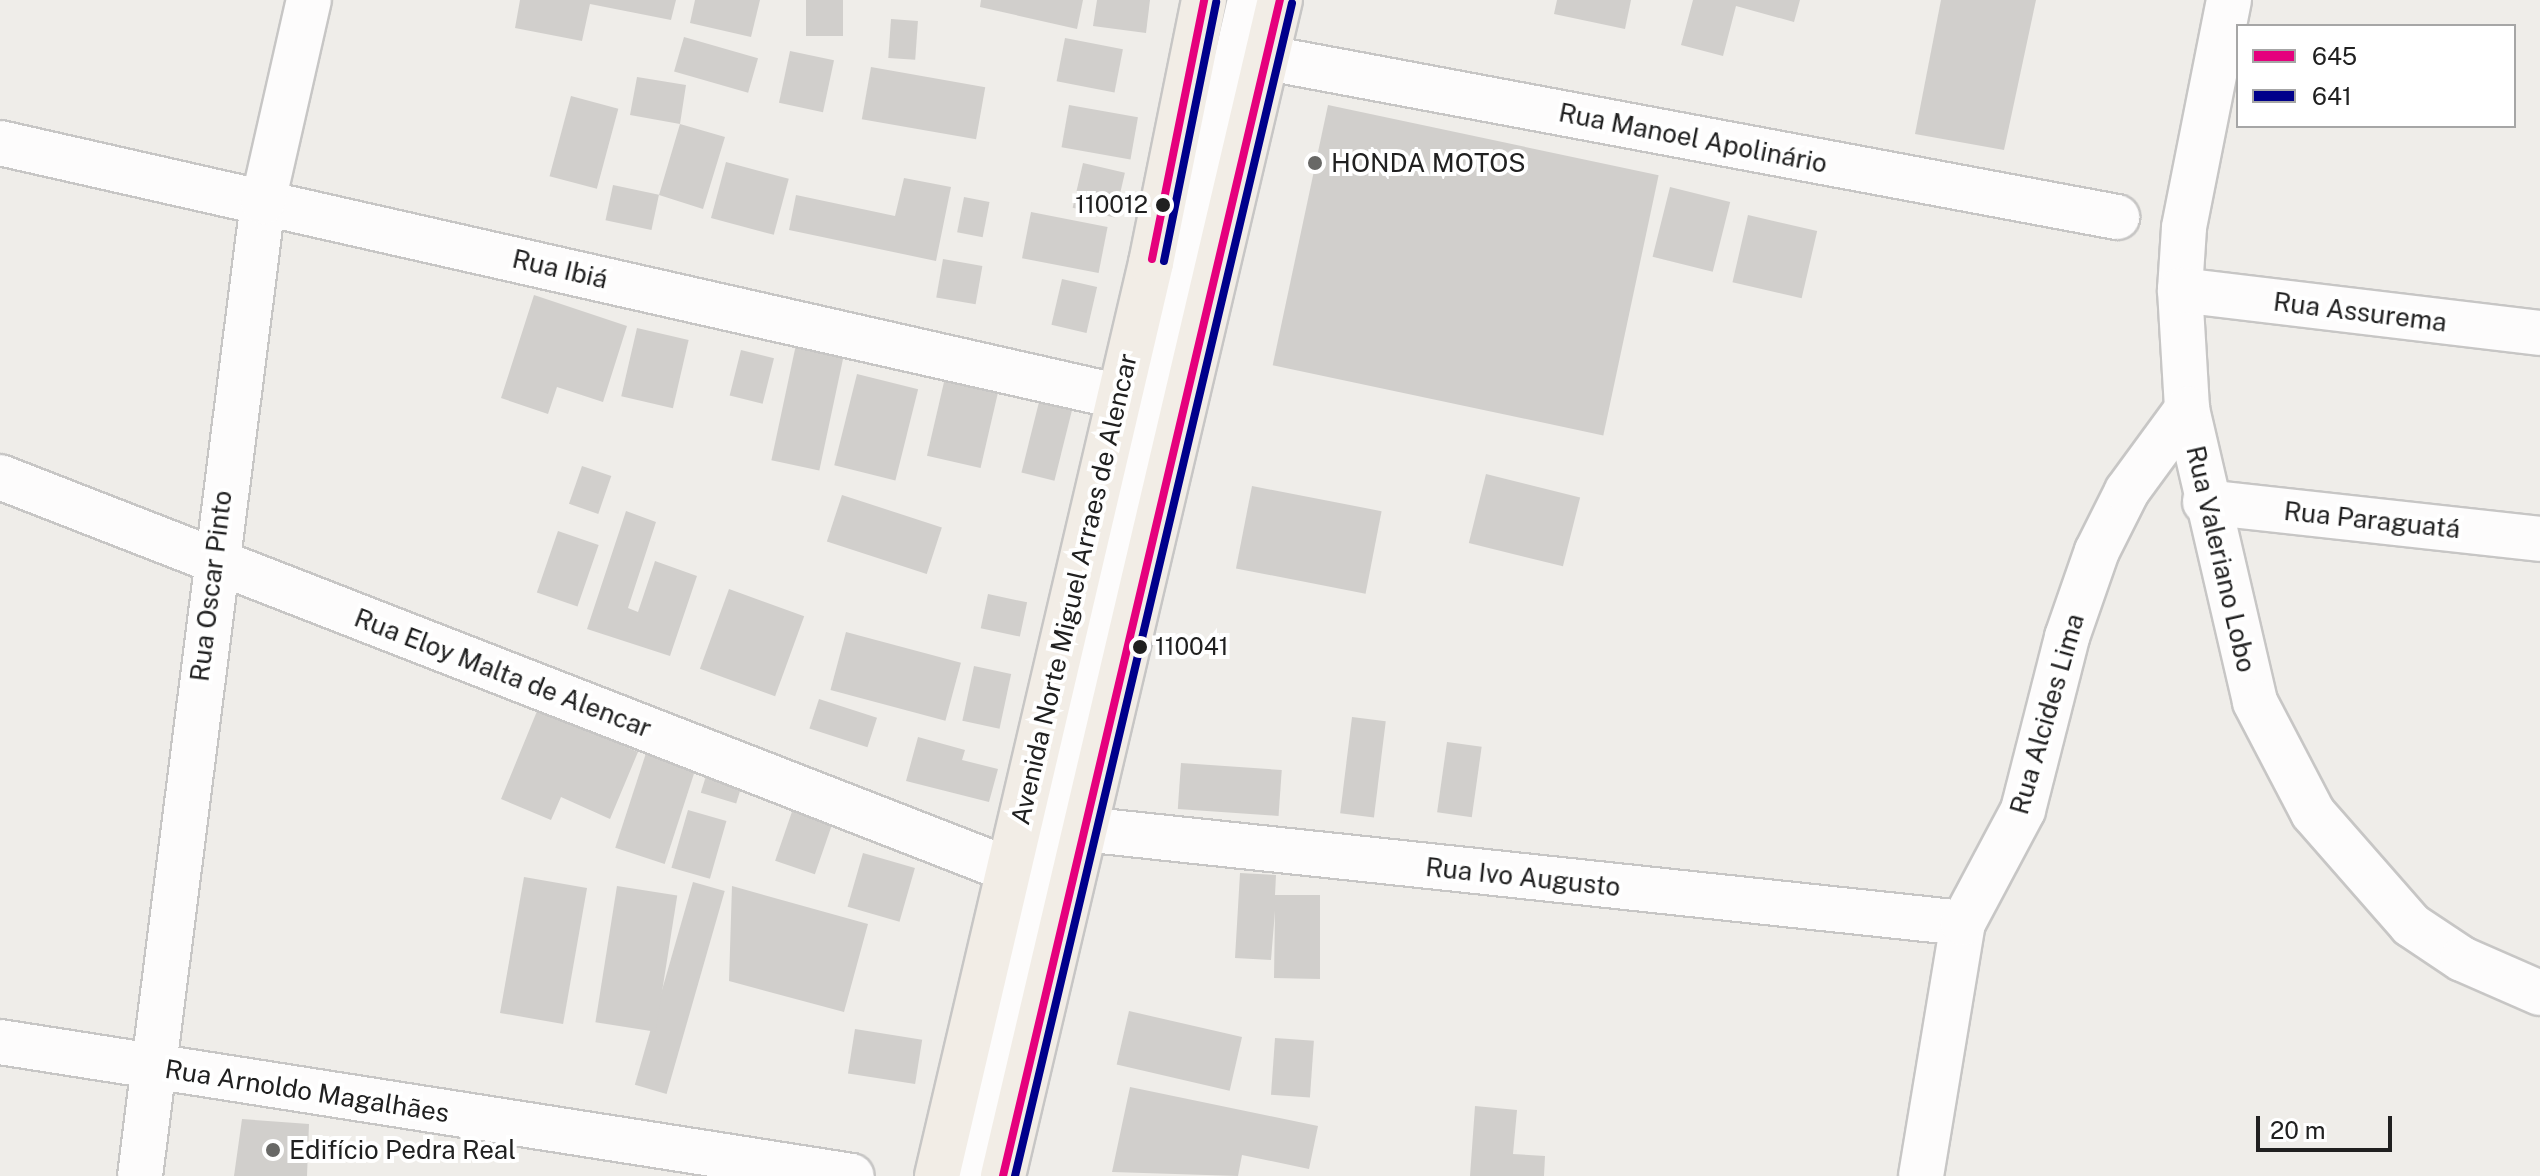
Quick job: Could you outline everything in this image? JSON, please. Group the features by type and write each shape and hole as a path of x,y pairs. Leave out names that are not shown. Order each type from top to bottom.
{"main road":[{"name":"Avenida Norte Miguel Arraes de Alencar","path":"937,1176 1007,869 1121,397 1204,0"},
{"path":"1003,1176 1280,0"}],"street":[{"name":"Rua Oscar Pinto","path":"140,1176 213,563 263,202 309,0"},
{"path":"957,1176 1226,0"},
{"path":"980,1176 1250,0"},
{"name":"Rua Valeriano Lobo","path":"2229,0 2184,228 2180,290 2187,409 2205,502 2255,702 2313,813 2411,925 2462,959 2540,993"},
{"name":"Rua Manoel Apolinário","path":"1268,58 2117,217"},
{"name":"Rua Ibiá","path":"0,143 1121,397"},
{"name":"Rua Assurema","path":"2180,290 2540,333"},
{"name":"Rua Alcides Lima","path":"1921,1176 1963,923 2023,810 2067,637 2097,551 2127,491 2187,409"},
{"name":"Rua Eloy Malta de Alencar","path":"0,477 213,563 1007,869"},
{"name":"Rua Paraguatá","path":"2205,502 2540,539"},
{"name":"Rua Ivo Augusto","path":"1083,829 1963,923"},
{"name":"Rua Arnoldo Magalhães","path":"0,1042 852,1176"}],"building":[{"path":"520,0 676,0 671,20 590,4 582,41 515,28"},
{"path":"695,0 760,0 751,37 690,23"},
{"path":"806,0 843,0 843,36 806,36"},
{"path":"981,0 1083,0 1077,29 980,7"},
{"path":"1097,0 1150,0 1146,33 1093,26"},
{"path":"1557,0 1631,0 1625,29 1554,14"},
{"path":"1693,0 1800,0 1794,22 1736,6 1723,56 1681,45"},
{"path":"1941,0 2036,0 2004,150 1915,134"},
{"path":"891,19 918,21 915,60 888,58"},
{"path":"684,37 758,58 748,93 674,72"},
{"path":"1065,38 1123,49 1115,92 1057,81"},
{"path":"790,51 834,60 823,112 779,103"},
{"path":"871,67 985,87 976,139 862,119"},
{"path":"637,77 686,85 680,124 630,115"},
{"path":"571,96 618,109 597,189 550,176"},
{"path":"1069,105 1138,117 1130,160 1062,147"},
{"path":"1328,105 1659,175 1603,435 1273,365"},
{"path":"680,124 725,137 703,209 659,195"},
{"path":"726,162 789,179 774,235 711,218"},
{"path":"1083,163 1125,173 1115,217 1073,208"},
{"path":"904,178 951,187 936,261 789,230 796,195 895,216"},
{"path":"613,185 659,195 651,230 606,220"},
{"path":"1670,187 1730,202 1713,272 1653,257"},
{"path":"964,197 990,202 983,237 957,232"},
{"path":"1031,212 1108,227 1099,273 1022,258"},
{"path":"1748,215 1817,231 1802,298 1732,282"},
{"path":"943,259 982,266 976,304 936,297"},
{"path":"1062,279 1097,287 1087,333 1051,325"},
{"path":"534,295 627,326 603,402 557,387 548,414 501,398"},
{"path":"637,328 689,340 673,408 621,396"},
{"path":"798,335 846,345 819,470 771,460"},
{"path":"741,350 774,358 763,404 730,396"},
{"path":"947,369 1001,381 981,468 927,456"},
{"path":"857,374 918,389 895,480 834,465"},
{"path":"1042,390 1075,398 1054,481 1021,472"},
{"path":"582,466 611,476 598,514 569,504"},
{"path":"1486,474 1580,497 1563,566 1469,543"},
{"path":"1252,486 1382,511 1366,594 1236,568"},
{"path":"842,495 942,527 927,574 827,542"},
{"path":"626,511 656,522 628,608 638,612 655,561 697,576 670,656 587,629"},
{"path":"558,531 599,545 577,606 537,592"},
{"path":"729,589 804,616 775,696 700,669"},
{"path":"988,594 1027,602 1020,637 981,628"},
{"path":"846,632 961,663 945,721 830,690"},
{"path":"974,666 1011,674 1000,729 962,721"},
{"path":"542,699 593,720 589,731 638,752 610,819 561,797 551,820 501,799"},
{"path":"819,699 877,718 867,747 809,728"},
{"path":"1352,717 1386,721 1374,817 1340,813"},
{"path":"918,737 965,750 962,760 998,769 989,802 906,781"},
{"path":"1447,742 1482,747 1472,817 1437,812"},
{"path":"648,747 697,763 665,864 615,848"},
{"path":"1181,763 1282,770 1279,816 1178,809"},
{"path":"709,766 744,777 736,804 701,793"},
{"path":"795,803 835,817 815,874 775,861"},
{"path":"688,810 726,821 710,879 671,868"},
{"path":"863,853 915,868 899,922 848,907"},
{"path":"1240,873 1276,875 1275,895 1320,895 1320,979 1274,978 1275,911 1271,960 1235,958"},
{"path":"524,877 587,888 563,1024 500,1013"},
{"path":"693,882 725,891 667,1094 635,1085"},
{"path":"617,886 677,896 656,1032 595,1022"},
{"path":"732,886 868,924 844,1012 729,981"},
{"path":"1129,1011 1242,1037 1230,1091 1117,1065"},
{"path":"855,1029 922,1040 915,1084 848,1073"},
{"path":"1275,1038 1314,1041 1310,1098 1271,1095"},
{"path":"1130,1087 1318,1126 1309,1169 1242,1155 1238,1176 1112,1172"},
{"path":"1475,1106 1517,1110 1513,1154 1545,1156 1544,1176 1470,1176"},
{"name":"Edifício Pedra Real","path":"242,1119 309,1124 307,1176 234,1176"}],"transit line":[{"name":"645","path":"1152,259 1204,0"},
{"name":"645","path":"1003,1176 1280,0"},
{"name":"641","path":"1164,261 1216,2"},
{"name":"641","path":"1015,1176 1292,3"}],"place":[{"name":"HONDA MOTOS","path":"1315,163"},
{"name":"110012","path":"1163,205"},
{"name":"110041","path":"1140,647"},
{"name":"Edifício Pedra Real","path":"273,1150"}]}
